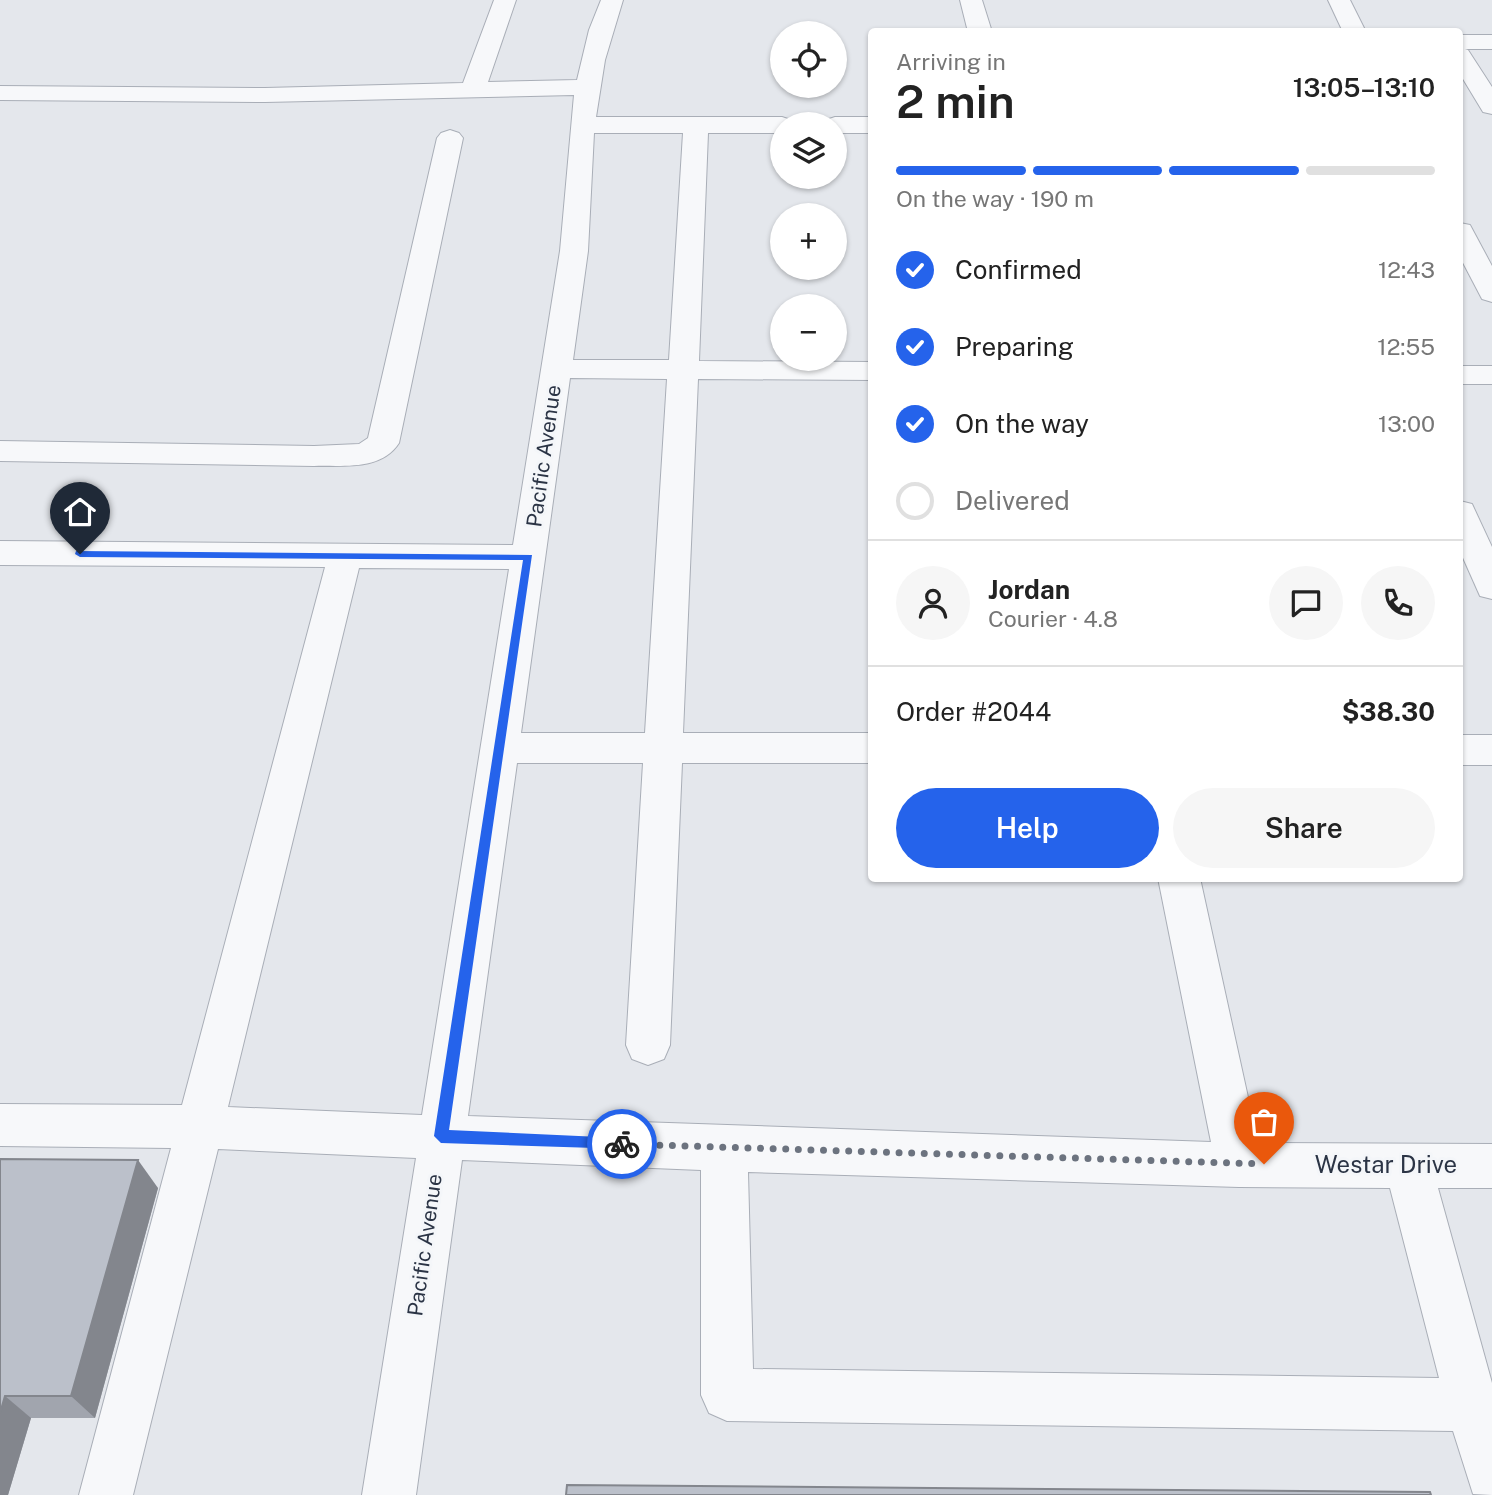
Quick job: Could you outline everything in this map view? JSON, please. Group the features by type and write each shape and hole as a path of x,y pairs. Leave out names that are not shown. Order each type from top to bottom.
{"street":[{"path":"473,90 506,0"},
{"name":"Pacific Avenue","path":"389,1495 574,251 587,87 598,32 612,0"},
{"path":"971,0 979,28"},
{"path":"1339,0 1353,28"},
{"path":"1463,42 1492,42"},
{"path":"1463,60 1492,107"},
{"path":"0,93 265,95 587,87"},
{"path":"584,125 770,125"},
{"path":"648,1045 696,125"},
{"path":"847,125 868,125"},
{"path":"0,452 314,456 366,454 383,443 450,138"},
{"path":"1463,237 1492,293"},
{"path":"556,369 868,371"},
{"path":"1463,375 1492,375"},
{"path":"1463,519 1492,587"},
{"path":"0,553 529,557"},
{"path":"106,1495 202,1127 345,556"},
{"path":"500,748 868,748"},
{"path":"1463,750 1492,750"},
{"path":"1180,882 1239,1164"},
{"name":"Westar Drive","path":"0,1125 202,1127 724,1149 1239,1164 1492,1166"},
{"path":"724,1149 727,1395 1472,1405"},
{"path":"1408,1164 1492,1475"}],"building":[{"path":"0,1159 138,1160 71,1396 5,1396 0,1413"},
{"path":"567,1485 1430,1492 1431,1495 566,1495"}],"way so far":[{"path":"622,1144 1264,1164"}],"route":[{"path":"80,554 529,557 441,1136 622,1144"}]}
